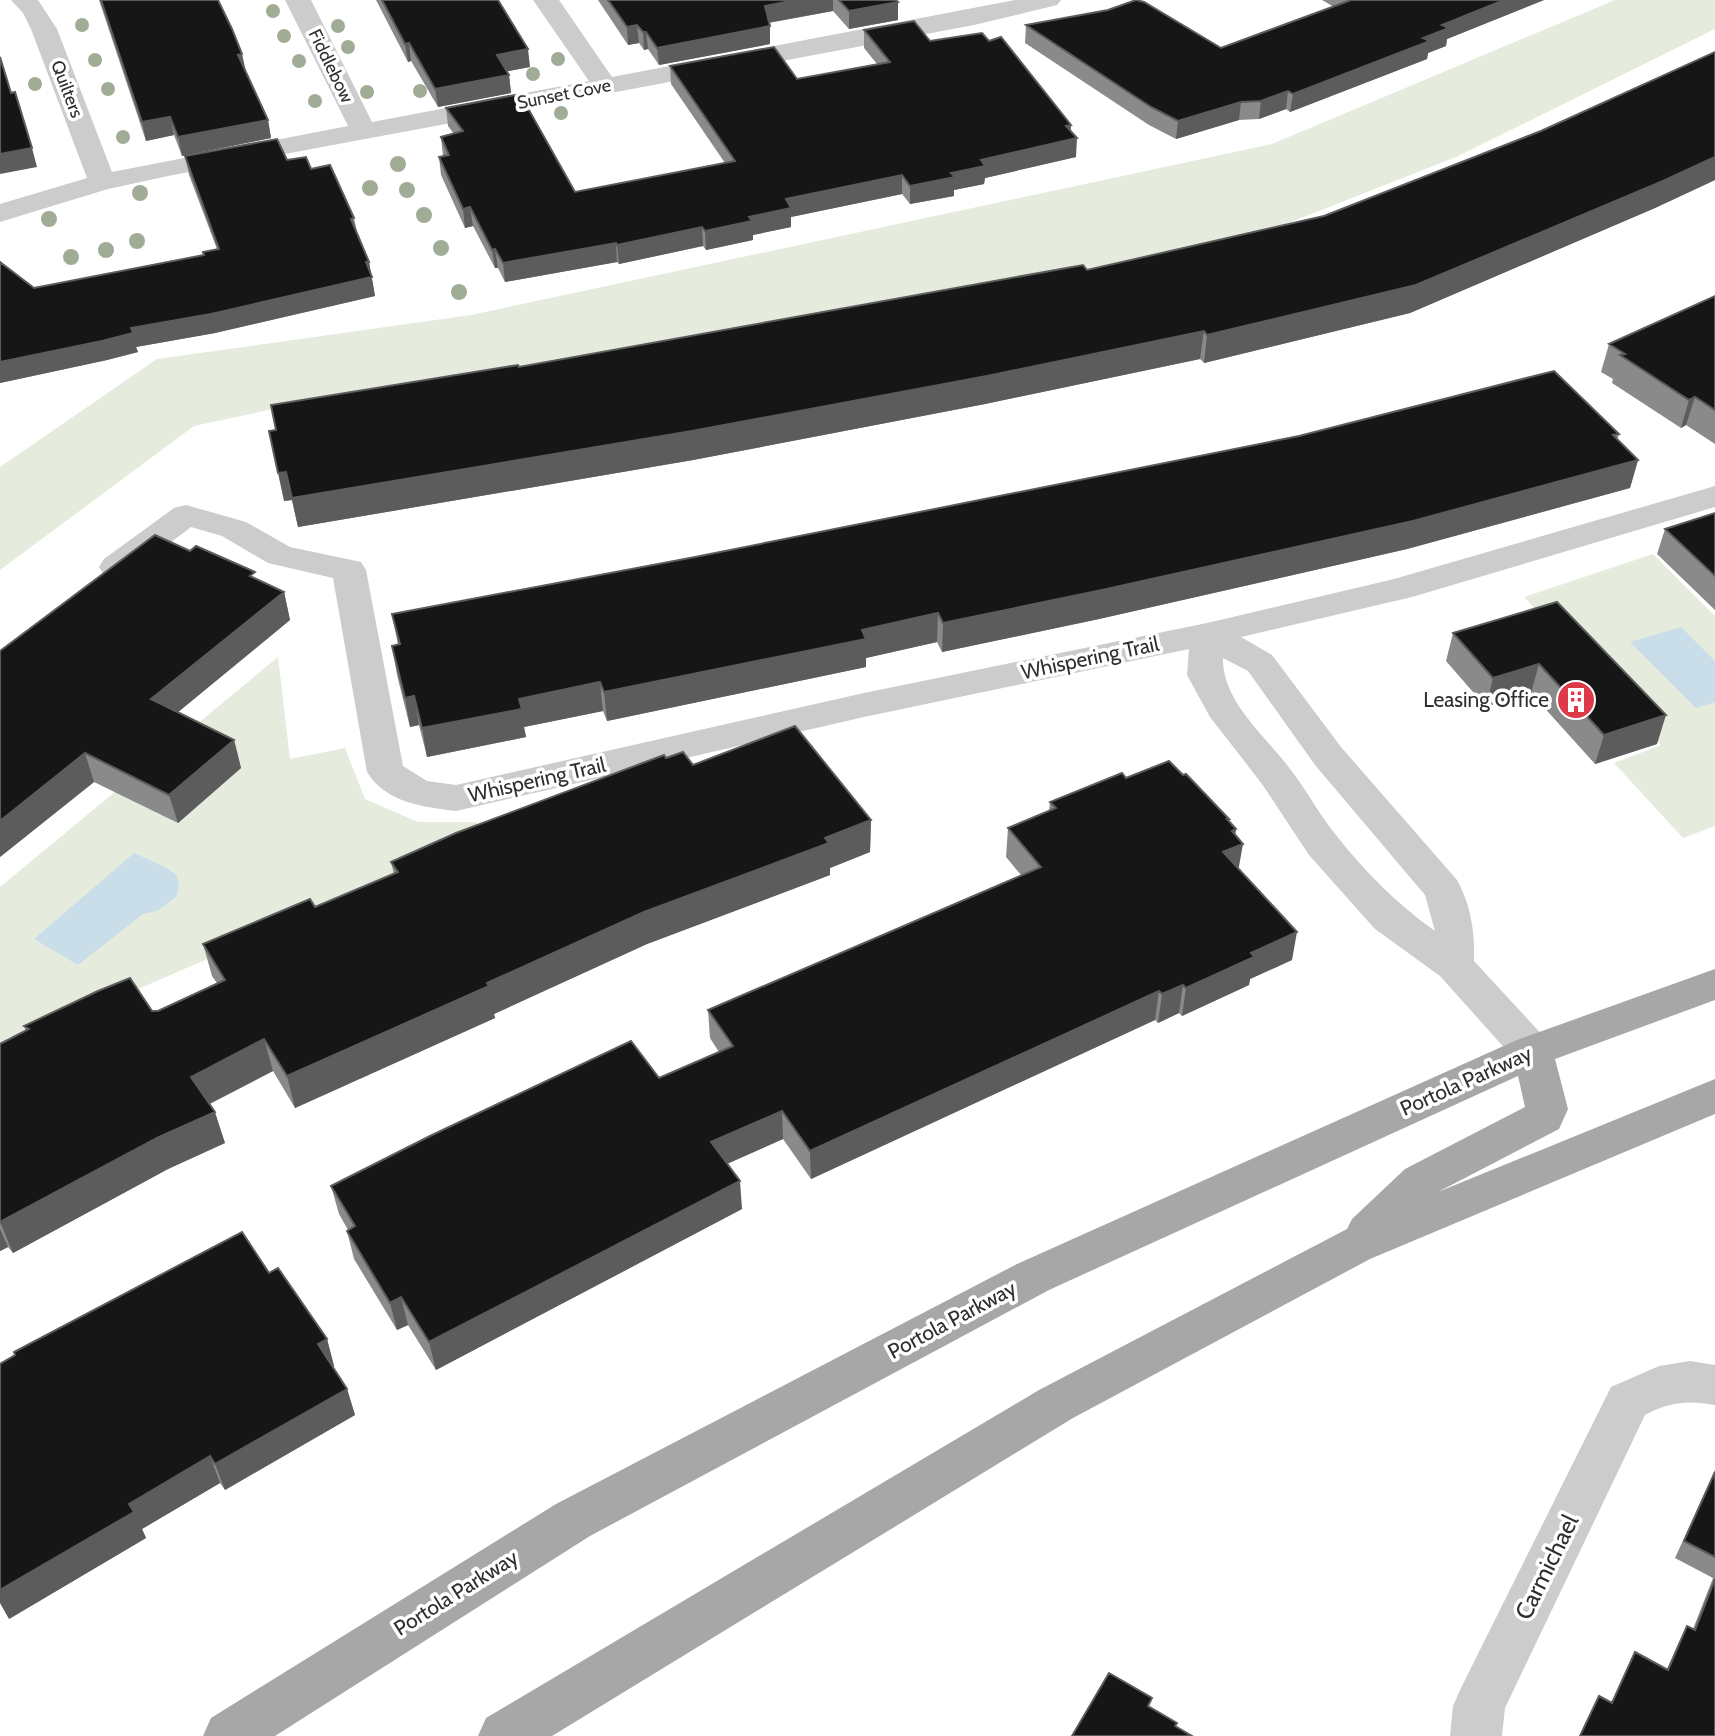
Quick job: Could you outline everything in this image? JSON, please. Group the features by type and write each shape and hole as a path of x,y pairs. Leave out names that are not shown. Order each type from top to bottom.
{"main road":[{"name":"Portola Parkway","path":"229,1736 573,1520 1033,1277 1532,1051 1715,984"},
{"path":"1354,1246 1420,1181 1544,1117 1547,1109 1532,1051"},
{"path":"504,1736 1056,1404 1354,1246 1715,1096"}],"street":[{"name":"Quilters","path":"24,0 34,10 44,29 102,182"},
{"name":"Fiddlebow","path":"298,0 364,132"},
{"path":"546,0 605,86"},
{"name":"Sunset Cove","path":"0,213 102,182 605,86 964,9 1048,0"},
{"name":"Whispering Trail","path":"88,588 186,515 234,529 280,556 349,570 386,772 418,793 456,799 864,705 1207,634 1400,589 1715,496"},
{"path":"1454,965 1455,932 1443,890 1328,756 1260,663 1207,634 1205,675 1228,717 1275,775 1322,845 1389,919 1454,965 1532,1051"},
{"name":"Carmichael","path":"1476,1736 1479,1706 1628,1401 1661,1383 1701,1381 1715,1385"}],"shaded area":[{"path":"1615,0 1715,0 1715,29 1456,157 1215,252 841,320 343,394 194,426 0,570 0,467 157,359 471,315 1272,144"},
{"path":"1653,554 1715,616 1715,826 1683,838 1614,763 1661,745 1524,597"},
{"path":"278,657 290,759 345,748 365,799 418,822 477,822 479,841 0,1051 0,887"}],"water":[{"path":"1681,627 1715,661 1715,702 1696,708 1630,642"},
{"path":"134,853 167,868 177,876 179,886 176,897 157,911 143,914 78,965 34,939"}],"building":[{"path":"101,0 218,0 242,54 238,55 268,120 178,137 170,117 142,122"},
{"path":"382,0 498,0 528,49 497,55 509,75 435,89 409,43 405,44"},
{"path":"608,0 796,0 765,6 770,26 657,48 646,32 637,25 627,27"},
{"path":"839,0 896,0 898,2 849,11"},
{"path":"1136,0 1144,2 1221,48 1351,0 1504,0 1442,25 1449,28 1423,38 1430,41 1293,94 1288,91 1261,101 1241,102 1178,121 1151,107 1026,25 1108,10"},
{"path":"914,21 930,41 982,33 989,41 1001,37 1071,125 1066,126 1077,138 981,160 985,166 951,173 955,177 910,186 902,175 786,199 791,208 749,217 752,221 705,231 702,227 617,245 616,243 503,263 495,249 492,250 470,207 463,209 439,157 449,155 441,137 463,131 446,108 520,94 575,192 735,161 670,66 774,47 797,79 890,62 864,30"},
{"path":"1715,52 1715,157 1416,285 1207,335 1204,331 987,376 692,431 292,498 286,472 278,473 269,431 276,430 271,405 518,365 519,367 1083,265 1087,270 1324,216 1541,131"},
{"path":"0,57 11,93 15,92 32,148 0,154"},
{"path":"277,139 287,160 306,157 311,169 330,165 354,218 351,219 369,262 366,262 372,277 211,314 131,328 133,333 0,362 0,262 34,288 204,255 203,252 219,249 185,156"},
{"path":"1715,296 1715,410 1695,397 1689,400 1620,355 1625,354 1609,344"},
{"path":"1554,371 1619,434 1613,435 1638,460 1413,521 943,623 938,613 862,630 866,639 604,692 600,682 519,699 522,709 422,728 414,696 405,698 392,646 400,644 392,614 690,558 1299,436"},
{"path":"1715,513 1715,576 1665,529"},
{"path":"155,535 190,551 196,546 255,572 250,576 284,592 151,699 234,740 169,795 85,753 0,821 0,651"},
{"path":"1557,602 1666,715 1604,735 1539,664 1493,678 1453,633"},
{"path":"795,726 871,820 825,838 829,843 644,912 487,983 489,986 287,1076 264,1039 191,1077 215,1112 157,1138 0,1222 0,1044 29,1029 24,1026 130,978 152,1011 158,1011 225,980 203,944 310,899 315,907 398,872 391,862 456,833 664,755 666,758 683,752 693,765"},
{"path":"1169,761 1183,775 1186,774 1229,819 1236,829 1232,831 1243,844 1223,852 1297,932 1251,953 1254,957 1186,988 1183,985 1162,994 1159,991 810,1151 782,1111 711,1142 740,1181 429,1342 401,1297 390,1303 347,1231 355,1226 331,1186 631,1041 659,1078 733,1046 708,1010 1041,867 1008,828 1056,808 1050,802 1122,773 1126,778"},
{"path":"242,1232 269,1273 278,1268 327,1339 318,1344 347,1389 215,1464 210,1456 129,1504 134,1512 0,1590 0,1364 15,1355 14,1352"},
{"path":"1715,1472 1715,1557 1684,1541"},
{"path":"1715,1579 1715,1736 1580,1736 1599,1696 1612,1703 1635,1652 1668,1670 1687,1626 1695,1630"},
{"path":"1109,1673 1152,1698 1148,1706 1177,1723 1175,1726 1192,1736 1072,1736"}],"place":[{"name":"Leasing Office","path":"1576,700"}]}
